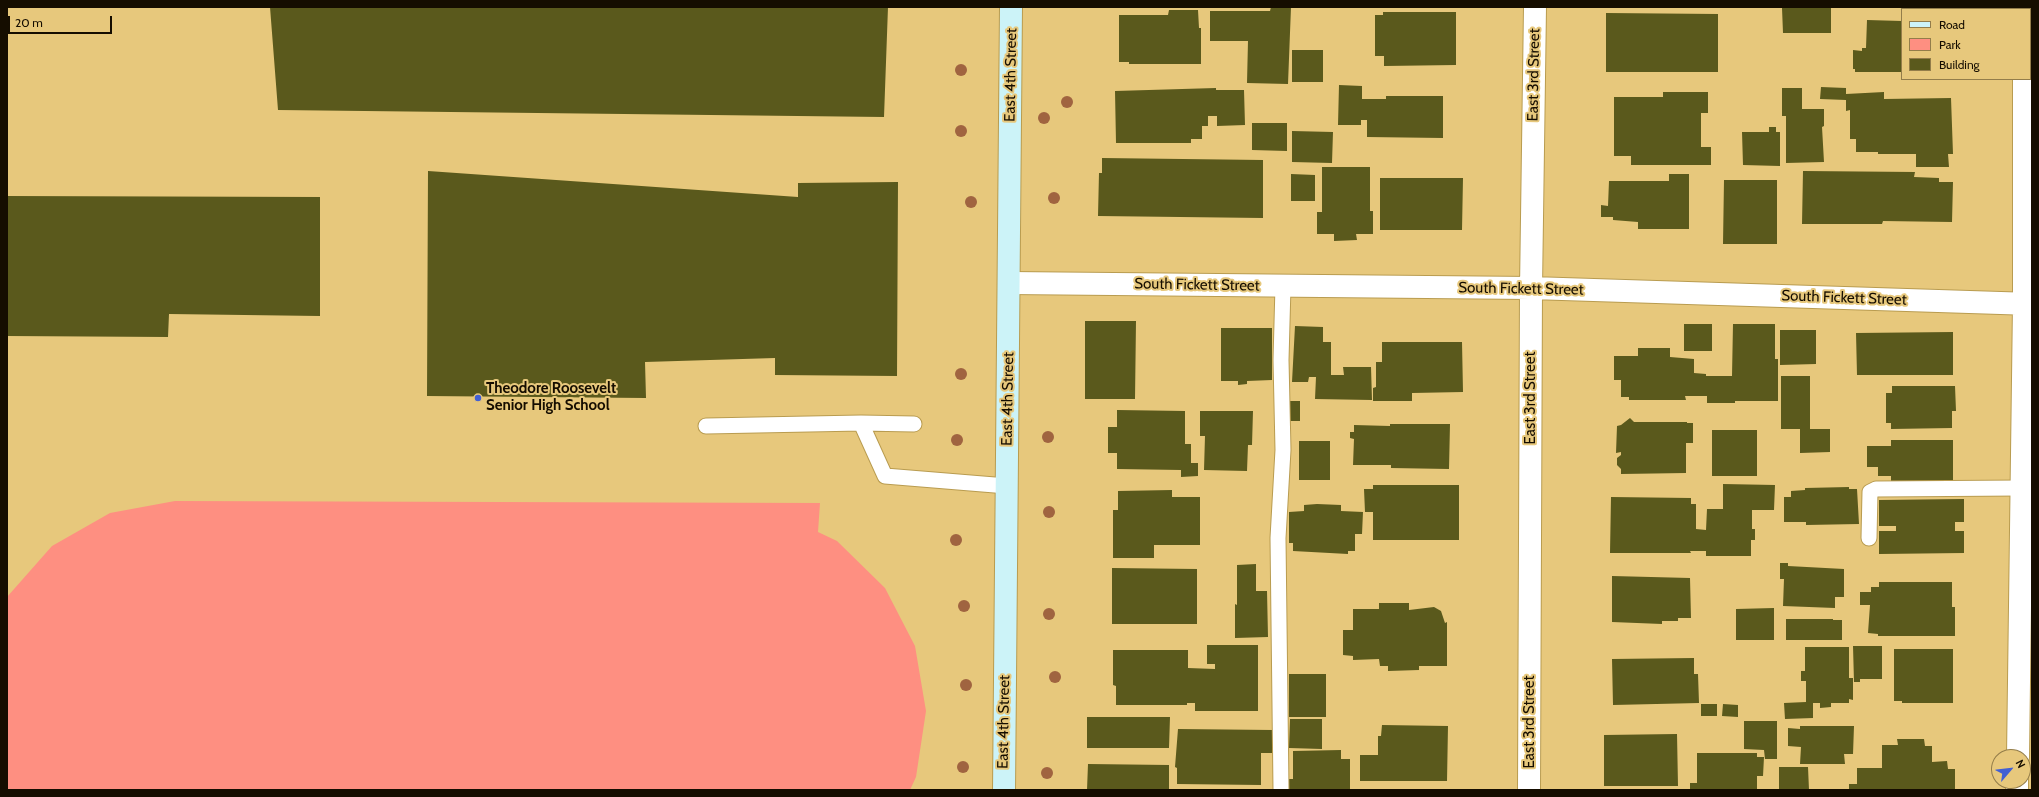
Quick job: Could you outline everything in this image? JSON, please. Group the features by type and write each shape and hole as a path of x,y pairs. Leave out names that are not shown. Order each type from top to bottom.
{"main road":[{"name":"East 4th Street","path":"1004,790 1012,7"}],"street":[{"name":"East 3rd Street","path":"1529,790 1531,288 1535,7"},
{"path":"2018,749 2022,488 2028,304 2024,80"},
{"name":"South Fickett Street","path":"1009,283 1531,288 2028,304"}],"lane":[{"path":"1281,790 1278,538 1283,450 1281,360 1283,286"},
{"path":"861,423 885,476 1007,486"},
{"path":"706,426 861,423 914,424"},
{"path":"1869,538 1870,492 1876,489 2022,488"}],"green space":[{"path":"175,501 820,503 818,532 837,541 885,588 915,646 926,711 916,777 910,790 7,790 7,597 52,546 110,513"}],"building":[{"path":"270,7 888,7 884,117 278,110"},
{"path":"1271,7 1291,7 1288,84 1247,83 1248,41 1210,41 1210,11 1270,11"},
{"path":"1782,8 1831,8 1831,33 1783,33"},
{"path":"1169,10 1198,10 1199,28 1201,28 1201,64 1129,64 1129,62 1119,62 1119,15 1168,15"},
{"path":"1383,12 1456,12 1456,65 1384,66 1384,56 1375,56 1375,15 1383,15"},
{"path":"1606,13 1718,14 1718,72 1606,72"},
{"path":"1867,20 1901,21 1901,72 1855,72 1855,69 1853,69 1853,50 1862,51 1862,48 1866,48"},
{"path":"1292,50 1323,50 1323,82 1292,82"},
{"path":"1339,85 1362,86 1362,99 1386,99 1386,96 1443,96 1443,138 1367,137 1367,120 1361,120 1361,125 1338,125"},
{"path":"1821,87 1846,88 1846,100 1820,99"},
{"path":"1216,88 1216,90 1244,90 1245,125 1217,126 1217,116 1208,116 1208,126 1202,126 1202,139 1191,139 1191,143 1116,143 1115,91"},
{"path":"1782,88 1802,88 1802,109 1824,109 1824,126 1822,127 1824,162 1786,163 1786,116 1782,116"},
{"path":"1663,92 1708,92 1708,113 1701,113 1701,147 1711,147 1711,165 1631,165 1631,156 1614,156 1614,97 1663,97"},
{"path":"1884,92 1884,99 1951,98 1953,154 1948,154 1949,167 1916,167 1916,154 1878,154 1878,152 1856,152 1856,139 1850,139 1850,110 1846,111 1846,94"},
{"path":"1252,123 1287,123 1287,151 1252,150"},
{"path":"1769,127 1776,127 1776,132 1780,132 1780,166 1743,165 1742,132 1769,132"},
{"path":"1292,131 1333,132 1332,163 1292,162"},
{"path":"1102,158 1263,160 1263,218 1098,216 1099,173 1102,173"},
{"path":"1322,167 1370,167 1370,211 1373,211 1373,234 1356,234 1357,240 1334,241 1334,234 1317,234 1317,212 1322,212"},
{"path":"428,171 798,197 798,183 898,182 897,376 775,375 775,358 645,362 646,398 427,396"},
{"path":"1803,171 1915,172 1914,177 1939,178 1939,182 1953,182 1952,222 1883,221 1882,224 1802,224"},
{"path":"1291,174 1315,175 1315,201 1291,201"},
{"path":"1669,174 1689,174 1689,229 1638,229 1638,222 1613,220 1613,217 1601,217 1601,205 1608,206 1609,181 1669,181"},
{"path":"1380,178 1463,178 1462,230 1380,230"},
{"path":"1724,180 1777,180 1777,244 1723,244"},
{"path":"7,196 320,197 320,316 169,314 168,337 7,336"},
{"path":"1085,321 1136,321 1135,399 1085,399"},
{"path":"1684,324 1712,324 1712,351 1684,351"},
{"path":"1733,324 1775,324 1775,359 1778,359 1778,401 1735,401 1735,403 1707,403 1707,396 1685,396 1686,400 1629,400 1629,397 1621,397 1621,380 1614,380 1614,356 1638,356 1638,348 1670,348 1670,357 1694,359 1694,373 1706,374 1706,376 1732,376"},
{"path":"1295,326 1323,327 1323,342 1331,342 1331,375 1344,375 1343,367 1371,367 1372,400 1315,399 1316,377 1309,377 1308,382 1292,382"},
{"path":"1221,328 1272,328 1272,380 1247,381 1247,384 1238,385 1238,381 1221,381"},
{"path":"1780,330 1816,330 1816,364 1780,365"},
{"path":"1953,332 1953,375 1857,375 1856,333"},
{"path":"1382,342 1462,342 1463,392 1412,393 1412,401 1373,401 1373,388 1376,387 1376,362 1382,362"},
{"path":"1781,376 1810,376 1810,429 1830,429 1830,452 1800,453 1800,429 1781,429"},
{"path":"1892,386 1955,386 1956,411 1952,411 1952,428 1891,429 1891,423 1886,423 1886,393 1892,393"},
{"path":"1290,401 1300,401 1300,421 1290,421"},
{"path":"1117,410 1185,411 1185,444 1191,444 1191,463 1198,463 1198,476 1181,477 1181,470 1117,469 1117,453 1108,453 1108,427 1117,427"},
{"path":"1200,411 1253,411 1252,445 1248,445 1247,471 1204,470 1205,436 1200,436"},
{"path":"1630,418 1634,422 1693,423 1693,443 1686,443 1686,473 1621,474 1621,469 1617,465 1617,458 1621,455 1621,452 1616,453 1617,426 1621,425"},
{"path":"1390,424 1450,424 1449,469 1391,468 1391,465 1353,465 1354,439 1350,438 1350,432 1354,432 1354,425 1390,426"},
{"path":"1712,430 1757,430 1757,476 1712,476"},
{"path":"1891,440 1953,440 1953,483 1891,482 1891,476 1878,476 1878,467 1867,467 1867,446 1891,446"},
{"path":"1299,441 1330,441 1330,480 1299,480"},
{"path":"1723,484 1775,485 1774,510 1752,510 1752,529 1755,529 1755,540 1751,540 1751,556 1706,556 1706,551 1690,551 1691,553 1610,553 1611,497 1691,498 1691,504 1696,504 1696,529 1706,530 1707,509 1723,509"},
{"path":"1373,485 1459,485 1459,540 1373,540 1373,512 1365,512 1364,489 1373,489"},
{"path":"1849,487 1849,489 1857,489 1859,524 1806,525 1806,522 1784,522 1784,497 1791,497 1791,491 1805,490 1805,488"},
{"path":"1172,490 1172,497 1200,497 1200,545 1154,545 1154,558 1113,558 1113,510 1118,510 1118,491"},
{"path":"1964,499 1964,522 1955,522 1955,531 1964,531 1964,553 1879,554 1879,531 1896,531 1896,526 1879,526 1879,500"},
{"path":"1304,505 1341,505 1341,511 1363,512 1362,534 1355,534 1355,551 1348,551 1348,554 1293,551 1293,543 1289,543 1289,512 1304,511"},
{"path":"1780,563 1788,563 1788,566 1844,569 1844,597 1835,597 1835,608 1783,606 1784,579 1780,579"},
{"path":"1256,564 1256,591 1267,591 1268,637 1235,638 1237,565"},
{"path":"1112,568 1197,569 1197,624 1112,624"},
{"path":"1612,576 1690,578 1691,618 1678,618 1678,621 1662,621 1662,624 1612,622"},
{"path":"1879,582 1952,582 1952,607 1955,607 1955,636 1878,636 1878,634 1868,633 1870,605 1860,605 1860,592 1871,592 1871,587 1879,587"},
{"path":"1379,603 1409,603 1409,610 1434,607 1441,611 1445,623 1447,622 1447,666 1419,666 1419,670 1388,671 1388,666 1380,666 1379,659 1353,660 1353,656 1343,655 1343,630 1353,630 1353,609 1379,609"},
{"path":"1774,608 1774,640 1736,640 1736,609"},
{"path":"1786,619 1842,620 1842,640 1786,640"},
{"path":"1207,645 1258,645 1258,711 1195,711 1195,703 1187,703 1187,705 1116,705 1116,686 1113,685 1113,650 1188,650 1188,668 1215,669 1215,664 1207,664"},
{"path":"1853,646 1882,646 1882,679 1860,679 1860,682 1854,682"},
{"path":"1805,647 1849,647 1849,678 1853,678 1853,700 1849,699 1849,703 1831,703 1831,707 1820,708 1820,703 1813,703 1813,718 1785,719 1784,703 1806,702 1806,681 1801,681 1801,671 1805,671"},
{"path":"1894,649 1953,649 1953,703 1902,703 1902,701 1894,701"},
{"path":"1694,658 1694,674 1698,674 1699,703 1613,705 1612,659"},
{"path":"1289,674 1326,674 1326,717 1289,717"},
{"path":"1701,704 1717,704 1717,716 1701,716"},
{"path":"1723,704 1738,705 1738,717 1722,716"},
{"path":"1087,717 1170,717 1169,748 1087,748"},
{"path":"1290,719 1322,719 1322,749 1289,748"},
{"path":"1744,721 1777,721 1777,759 1765,759 1764,750 1744,749"},
{"path":"1382,725 1448,726 1447,781 1360,781 1360,755 1378,755 1378,736 1381,736"},
{"path":"1800,726 1854,726 1853,754 1844,754 1845,764 1800,764 1801,747 1788,746 1788,728 1800,729"},
{"path":"1178,729 1273,730 1272,753 1261,753 1261,785 1177,784 1177,768 1175,767"},
{"path":"1677,734 1678,786 1604,786 1604,735"},
{"path":"1897,739 1924,739 1925,746 1932,746 1932,762 1947,761 1948,769 1955,769 1955,790 1849,790 1849,784 1857,784 1857,768 1882,768 1882,745 1898,745"},
{"path":"1341,750 1341,759 1350,759 1350,790 1288,790 1288,779 1293,779 1293,751"},
{"path":"1697,753 1757,753 1757,757 1764,757 1763,776 1757,776 1757,790 1690,790 1690,783 1697,783"},
{"path":"1088,764 1169,765 1169,790 1087,790"},
{"path":"1779,767 1808,767 1809,790 1779,790"}],"place":[{"name":"Theodore Roosevelt Senior High School","path":"478,398"}]}
